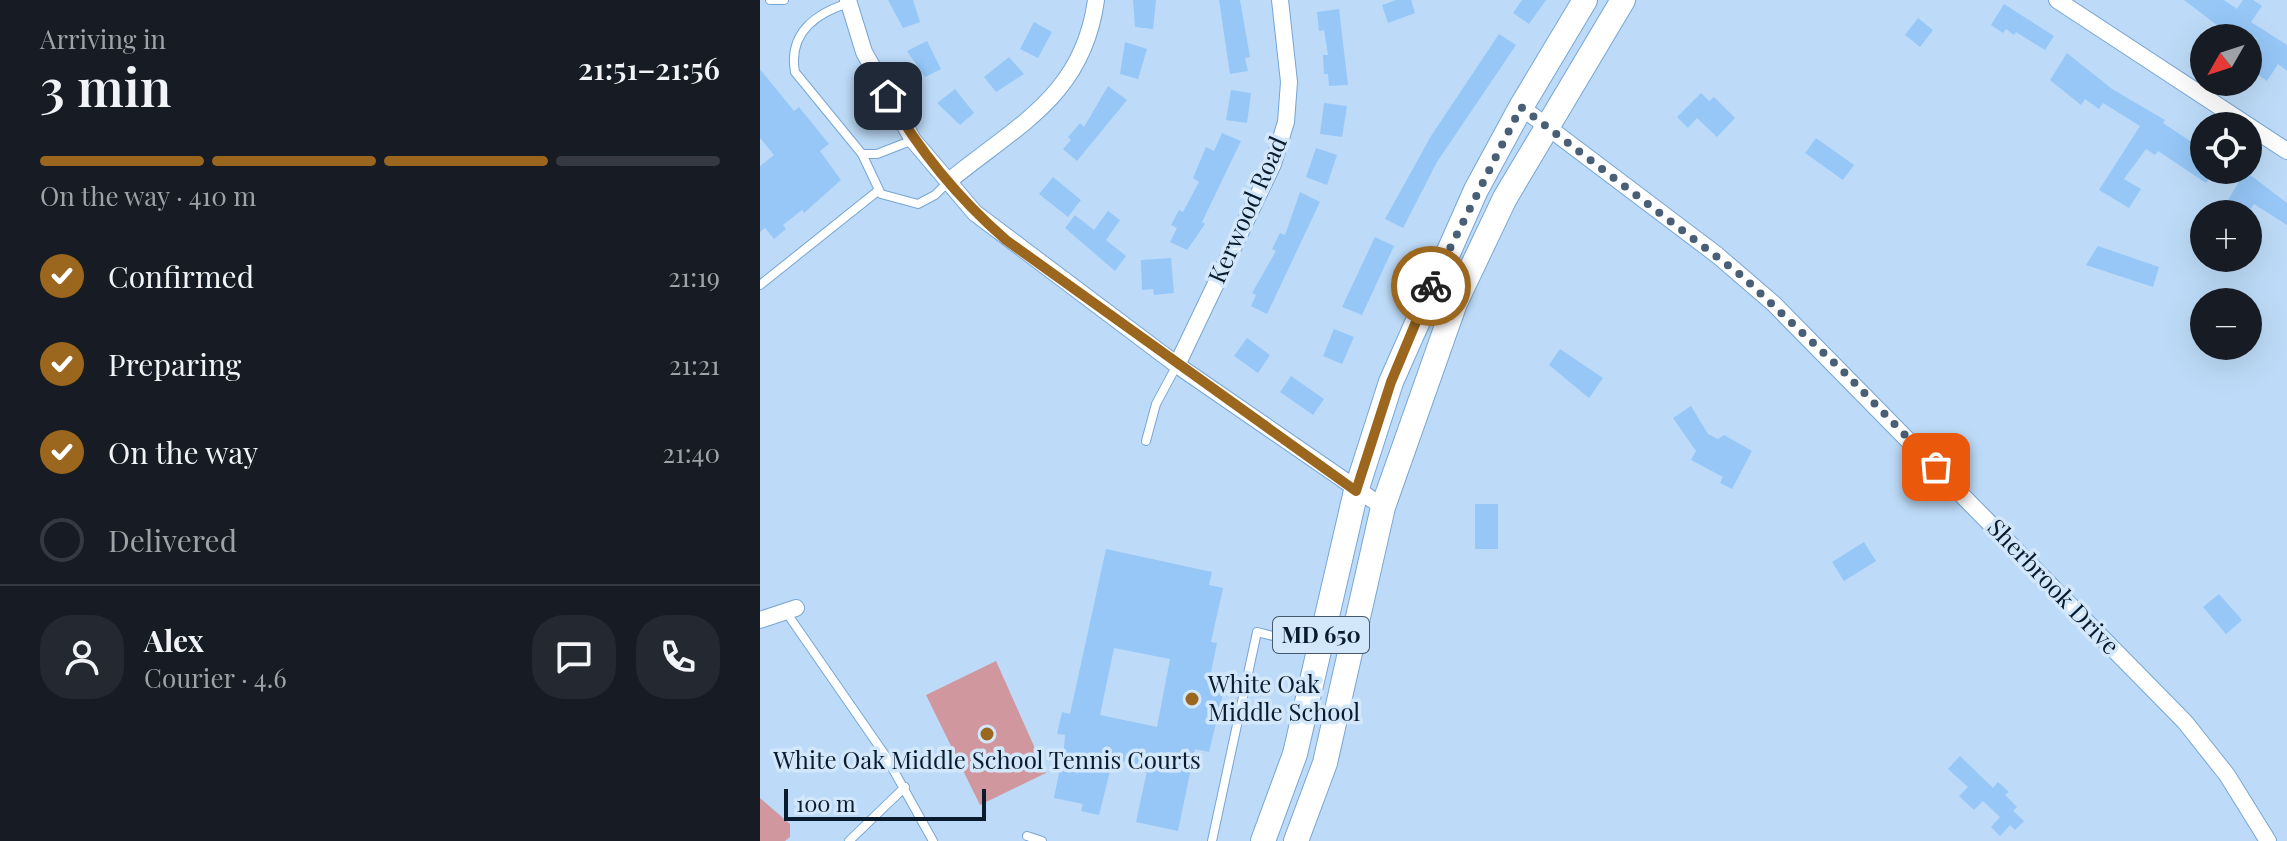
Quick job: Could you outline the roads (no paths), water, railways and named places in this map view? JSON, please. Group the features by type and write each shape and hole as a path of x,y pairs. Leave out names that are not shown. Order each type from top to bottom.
{"main road":[{"name":"MD 650","path":"1263,841 1295,754 1356,491 1391,382 1430,287 1521,107 1585,0"},
{"name":"MD 650","path":"1296,841 1325,763 1383,507 1455,303 1505,198 1623,0"}],"street":[{"path":"949,181 1063,87 1080,60 1092,28 1096,0"},
{"name":"Kerwood Road","path":"1177,365 1273,164 1286,122 1289,82 1280,0"},
{"path":"2057,0 2287,151"},
{"path":"848,2 864,52 913,140 975,213 1006,240 1177,365 1383,507"},
{"name":"Sherbrook Drive","path":"1521,107 1734,269 1845,373 2185,722 2227,775 2268,841"},
{"path":"760,620 791,610"}],"lane":[{"path":"770,0 784,0"},
{"path":"848,2 810,21 801,33 793,60 795,72 862,154 879,190 894,198 918,204 935,195 949,181"},
{"path":"862,154 877,154 913,140"},
{"path":"760,285 879,190"},
{"path":"1146,441 1156,404 1177,365"},
{"path":"791,610 905,787 933,841"},
{"path":"1212,841 1257,632 1318,648"},
{"path":"849,841 905,787"},
{"path":"1027,836 1042,841"}],"place":[{"name":"White Oak Middle School","path":"1192,699"},
{"name":"White Oak Middle School Tennis Courts","path":"987,734"}]}
